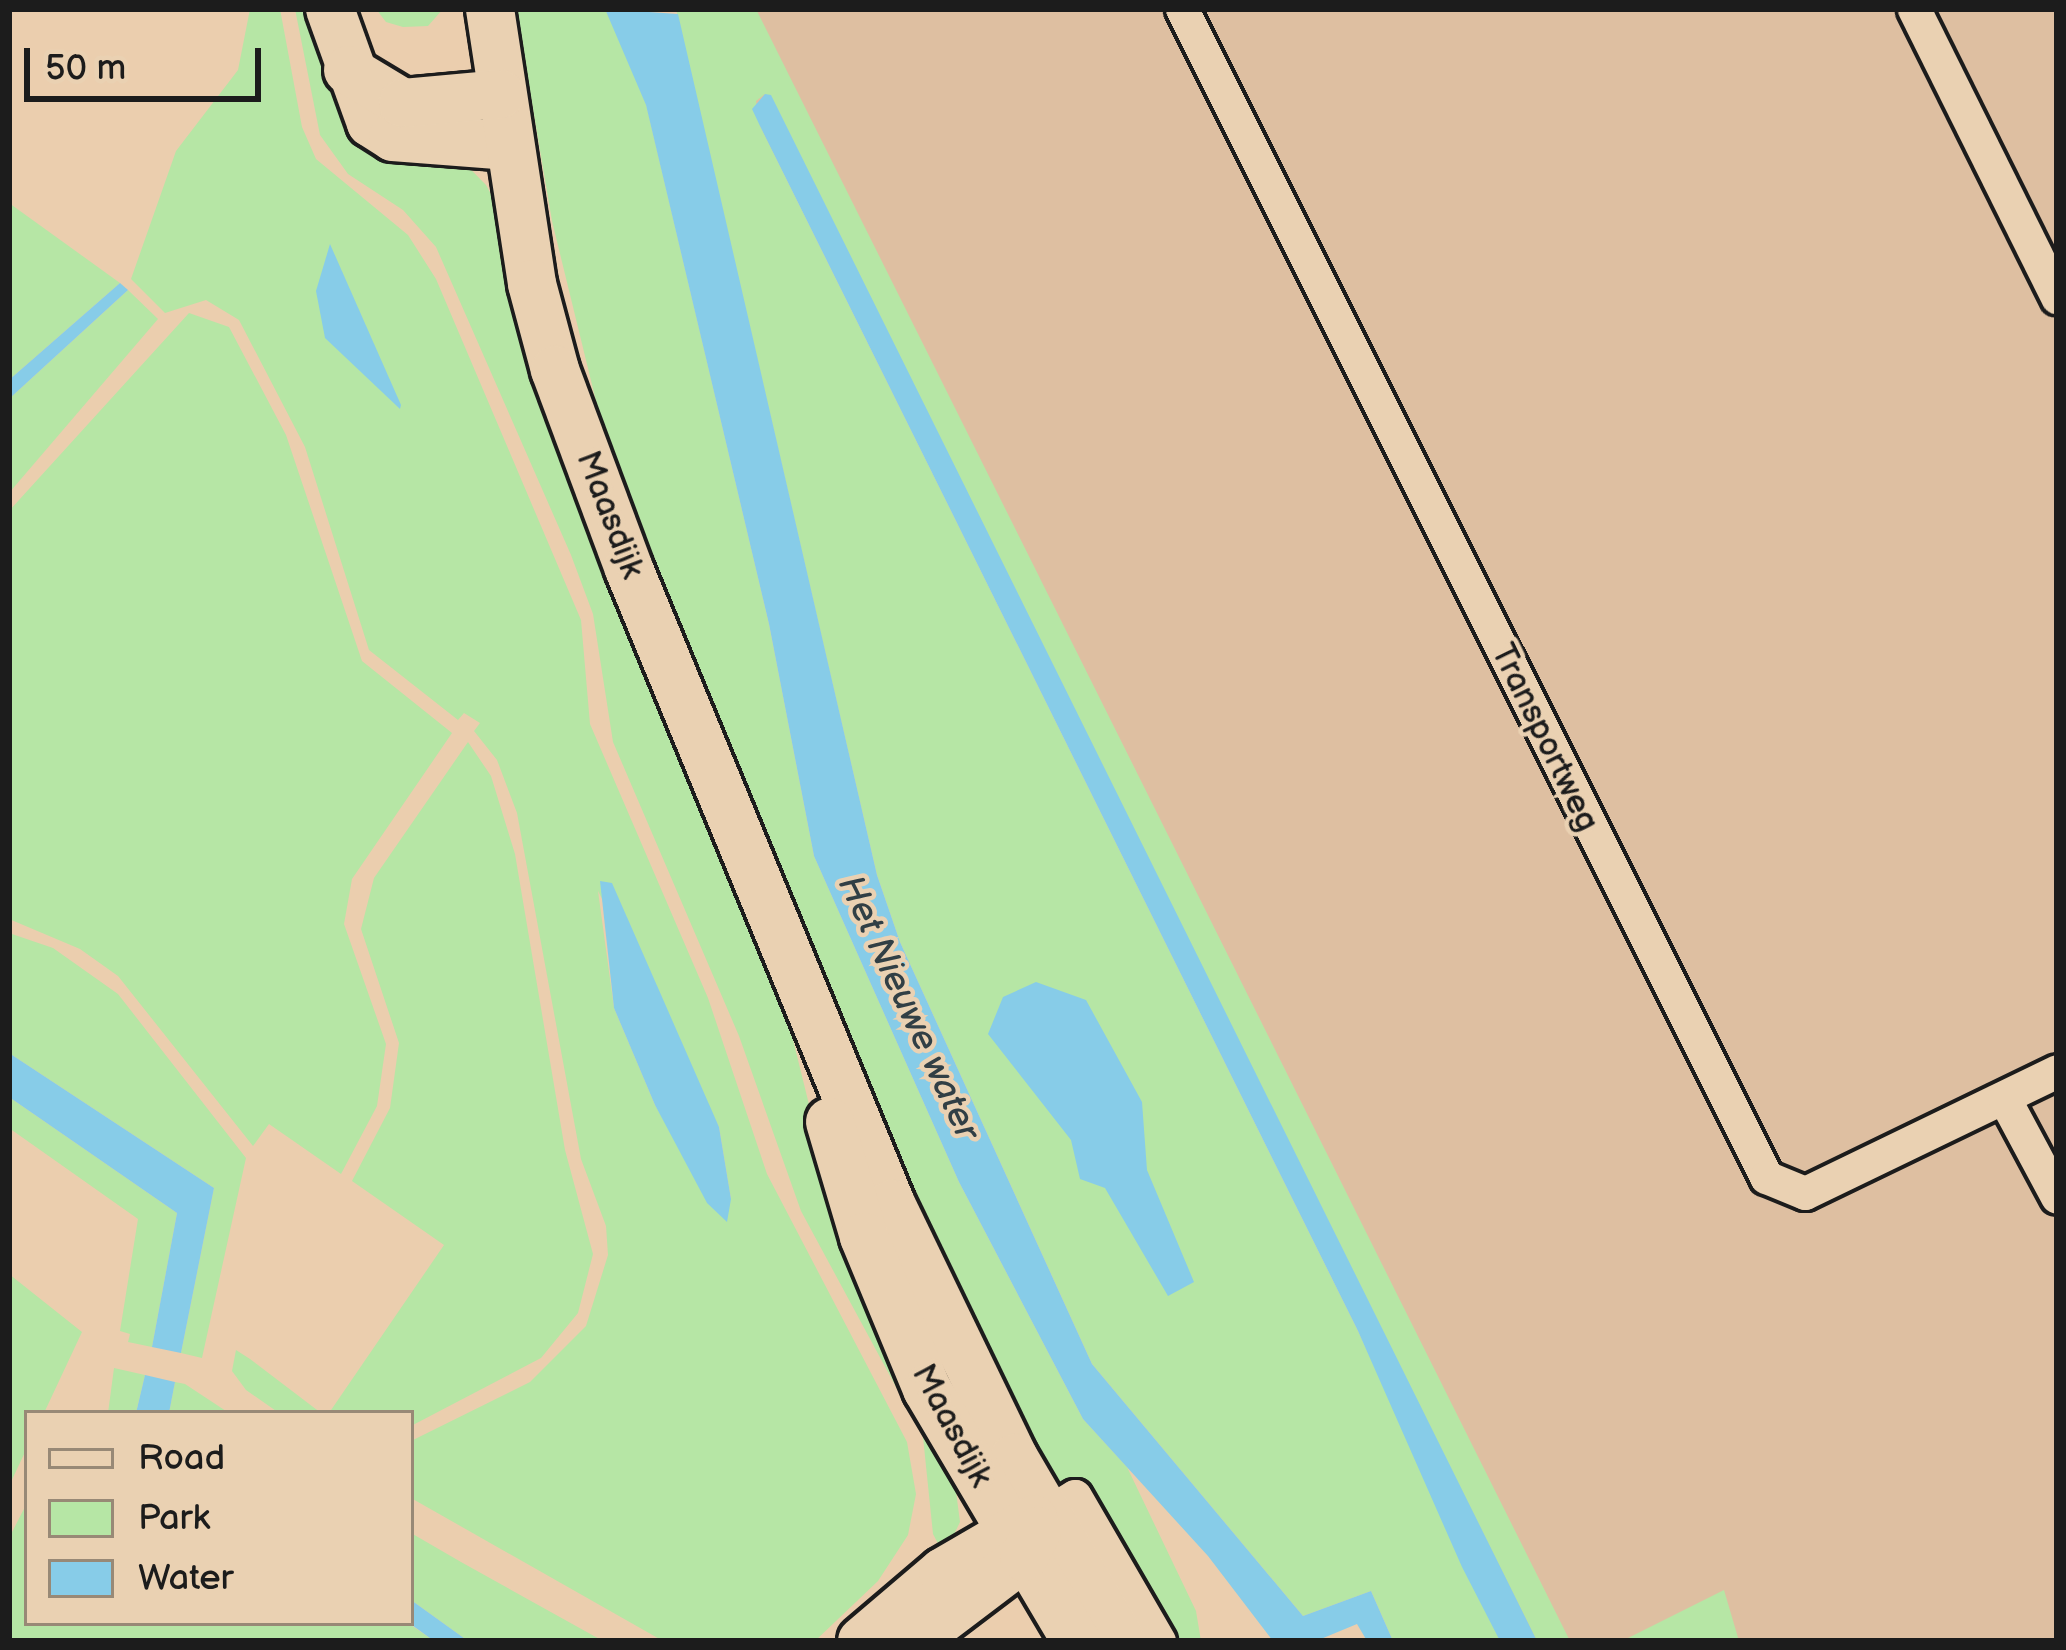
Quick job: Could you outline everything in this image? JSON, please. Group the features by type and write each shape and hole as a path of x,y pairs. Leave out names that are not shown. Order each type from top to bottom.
{"main road":[{"path":"331,9 348,70 371,123 393,137 507,146"},
{"name":"Maasdijk","path":"490,9 507,146 562,393 824,1058 1025,1534 1076,1641"},
{"path":"348,70 403,103 501,94"},
{"path":"862,1641 1025,1534"},
{"path":"913,1641 1025,1534"},
{"name":"Maasdijk","path":"1025,1534 1121,1641"}],"street":[{"name":"Transportweg","path":"1182,9 1766,1177 1805,1193 2057,1071"},
{"path":"1914,9 2057,297"},
{"path":"2004,1097 2057,1197"},
{"path":"1025,1534 1075,1496 1159,1641"}],"shaded area":[{"path":"700,9 2057,9 2057,1641 1533,1641"}],"green space":[{"path":"250,9 280,9 302,127 316,159 408,235 436,279 581,620 590,724 708,998 767,1174 907,1442 916,1494 908,1535 878,1581 815,1641 663,1641 414,1500 414,1440 530,1382 586,1326 608,1255 606,1226 581,1159 517,813 497,760 474,731 480,723 464,713 458,720 369,650 305,447 239,320 206,300 165,313 131,279 176,151 238,70","holes":["598,891 719,1127 731,1199 715,1209 655,1105 614,1008"]},
{"path":"295,9 314,9 486,185 498,207 780,987 820,1149 954,1476 960,1522 944,1555 933,1534 923,1437 801,1211 739,1036 613,742 593,614 571,555 436,247 403,210 348,174 320,135"},
{"path":"376,9 443,9 428,26 403,27 386,22"},
{"path":"516,9 605,9 646,104 769,624 814,856 959,1182 1083,1419 1127,1467 1196,1611 1201,1641 1170,1641 1077,1483 1048,1480 1024,1461 616,483 552,221"},
{"path":"676,9 756,9 1570,1641 1537,1641 765,94 756,101 760,126 1358,1331 1500,1641 1393,1641 1371,1591 1303,1616 1092,1364 900,942 877,875"},
{"path":"9,203 120,283 9,380"},
{"path":"128,290 158,319 9,493 9,399"},
{"path":"189,313 229,327 286,435 362,661 452,733 352,879 344,924 386,1044 377,1106 341,1174 269,1124 253,1146 118,976 80,949 9,919 9,511"},
{"path":"468,742 491,776 515,854 565,1150 593,1254 578,1313 541,1358 414,1424 414,1410 331,1410 444,1245 352,1181 390,1108 399,1043 361,929 374,878"},
{"path":"9,933 53,948 118,994 246,1158 202,1358 181,1353 214,1188 9,1053"},
{"path":"9,1097 177,1213 152,1347 128,1342 130,1334 120,1331 138,1219 9,1128"},
{"path":"9,1274 82,1332 45,1410 24,1410 24,1454 9,1486"},
{"path":"236,1350 317,1410 275,1410 246,1390 232,1371"},
{"path":"114,1368 145,1375 137,1410 108,1410"},
{"path":"175,1382 224,1410 170,1410"},
{"path":"24,1509 24,1626 412,1626 434,1641 9,1641 9,1538"},
{"path":"414,1535 603,1641 468,1641 414,1602"},
{"path":"1724,1590 1739,1641 1622,1641"}],"water":[{"name":"Het Nieuwe water","path":"605,9 678,14 877,875 900,942 1092,1364 1303,1616 1371,1591 1393,1641 1367,1641 1357,1624 1316,1641 1273,1641 1208,1556 1083,1419 959,1182 814,856 769,624 646,105"},
{"path":"765,94 771,95 1537,1641 1500,1641 1462,1567 1358,1331 760,126 752,109"},
{"path":"330,244 400,409 325,338 316,291"},
{"path":"120,283 128,290 9,399 9,380"},
{"path":"600,881 612,883 719,1127 731,1199 727,1222 707,1203 655,1105 614,1008"},
{"path":"1036,982 1086,1000 1142,1102 1147,1170 1194,1282 1168,1296 1105,1188 1080,1179 1071,1140 988,1034 1003,997"},
{"path":"9,1053 214,1188 181,1353 152,1347 177,1213 9,1097"},
{"path":"145,1375 175,1382 170,1410 137,1410"},
{"path":"414,1602 468,1641 434,1641 413,1626"}]}
